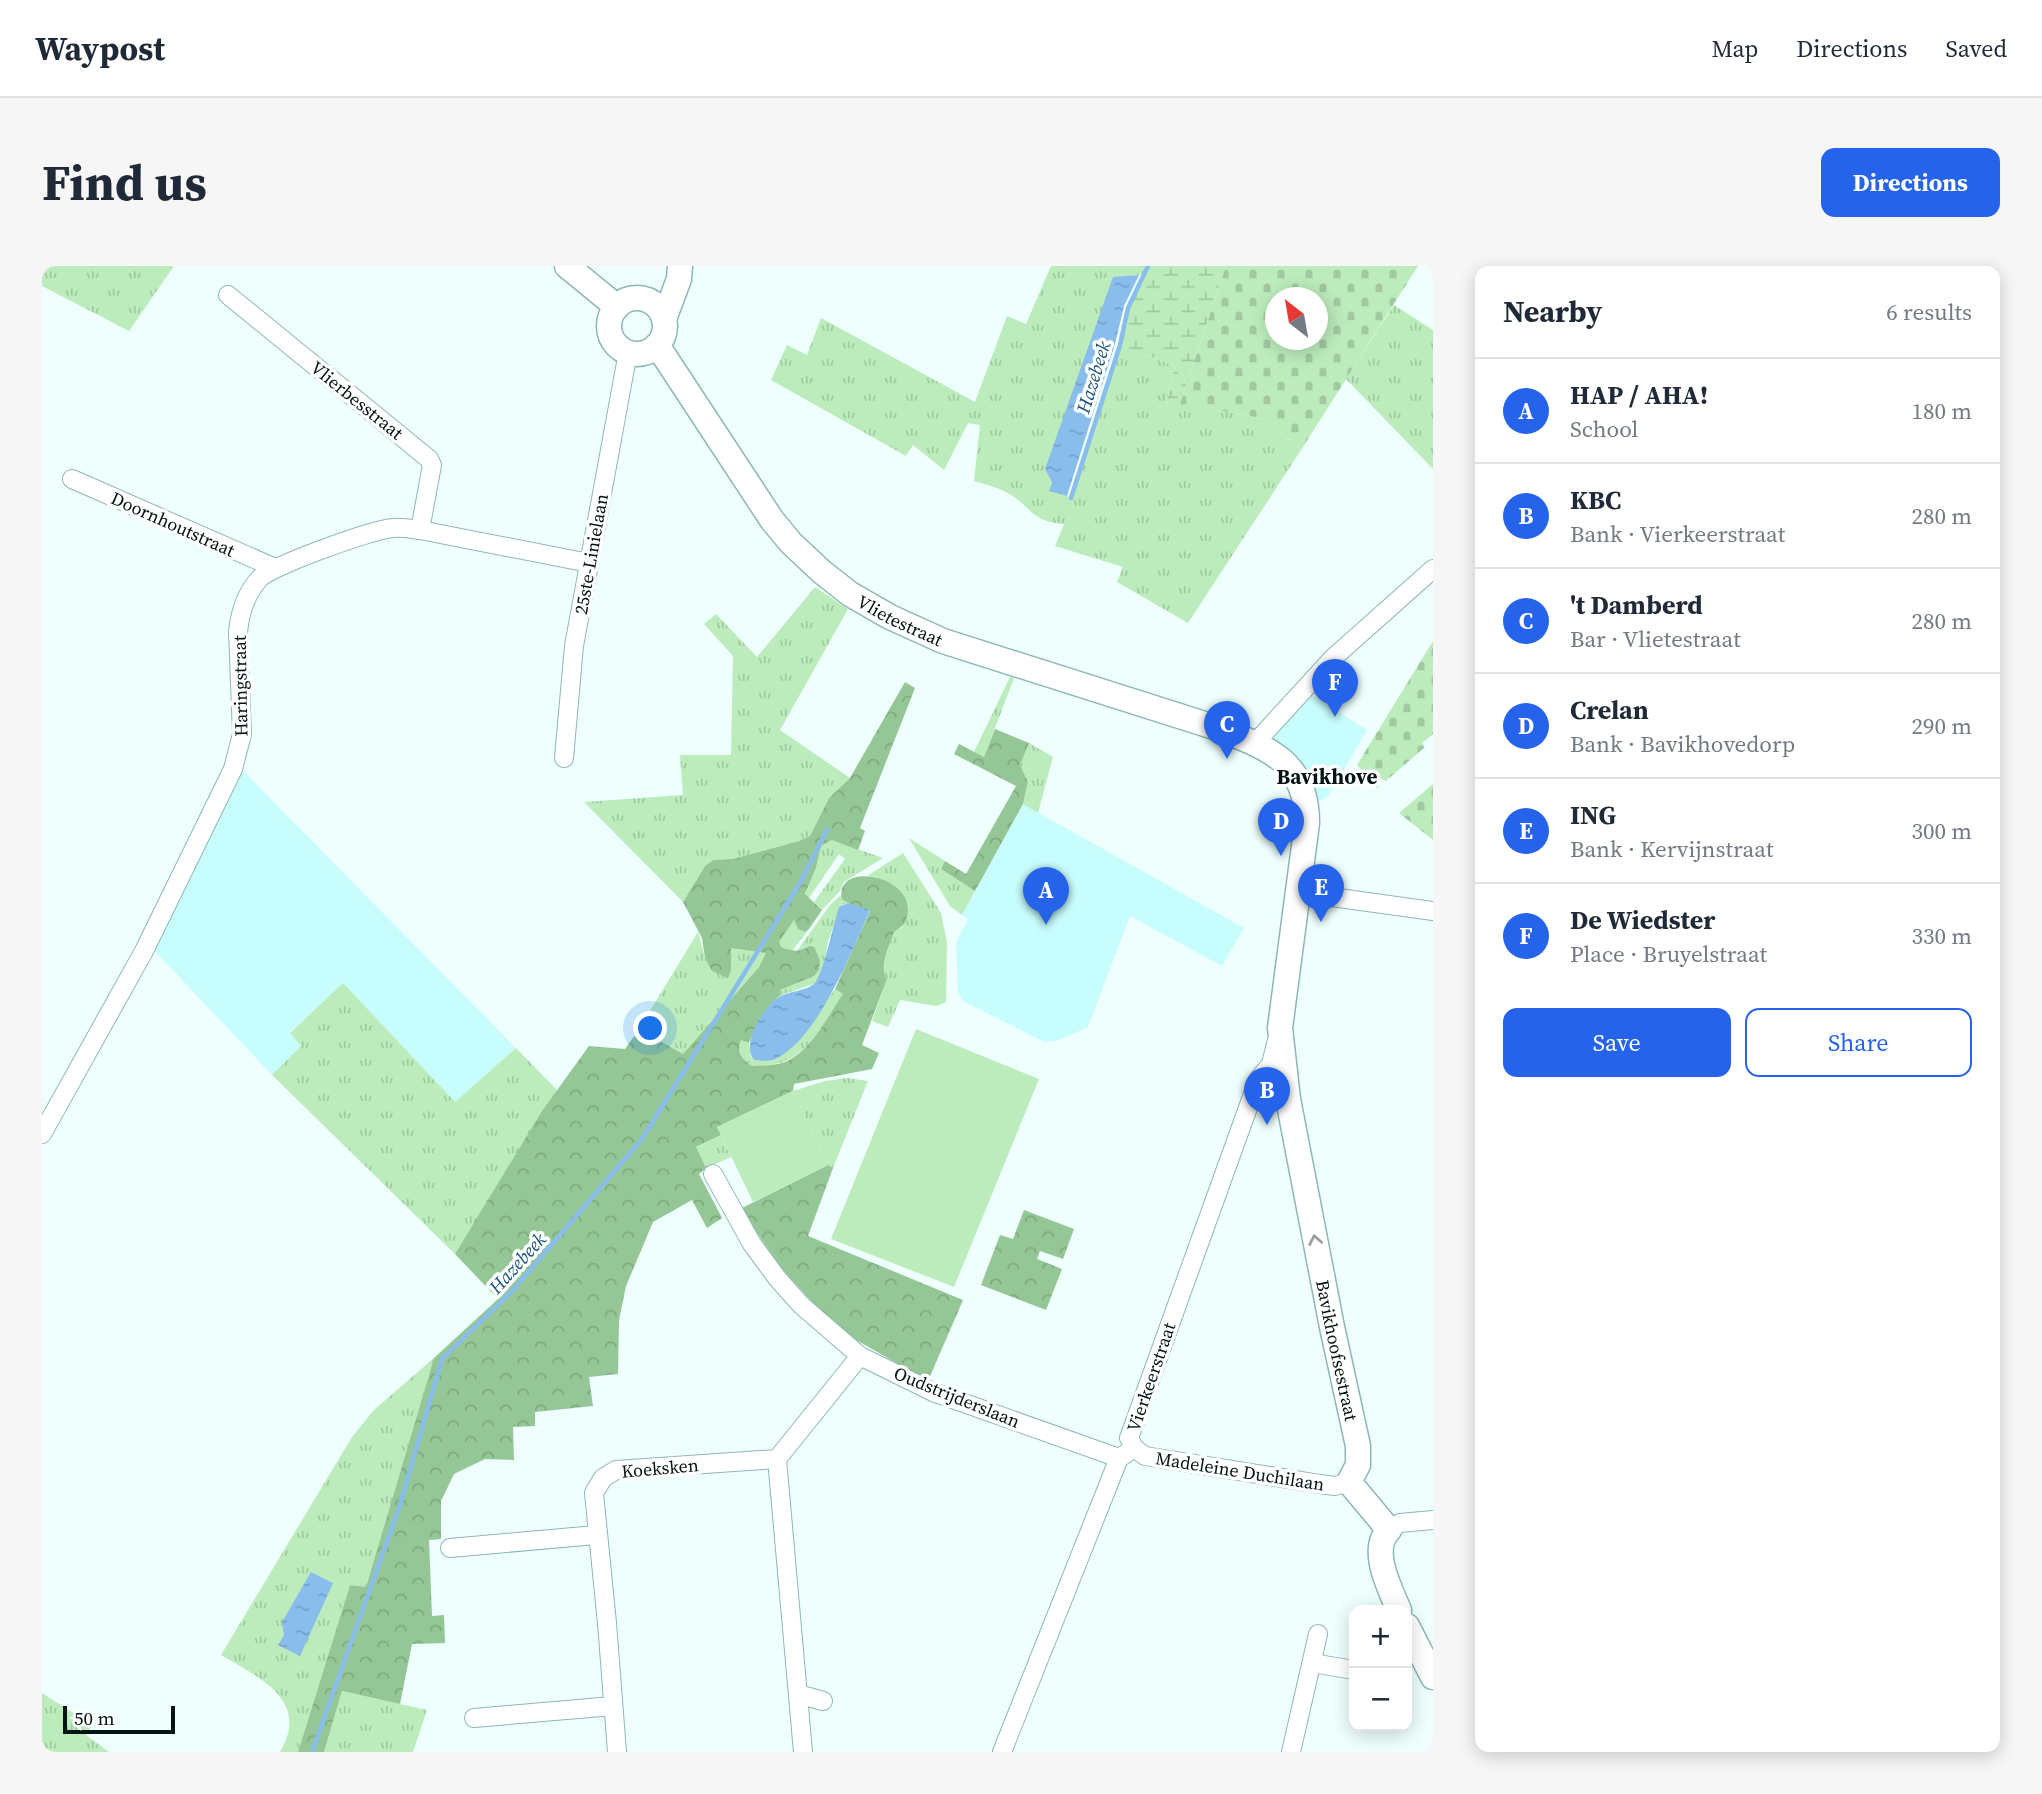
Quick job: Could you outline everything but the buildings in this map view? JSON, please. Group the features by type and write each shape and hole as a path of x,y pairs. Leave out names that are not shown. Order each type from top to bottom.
{"street":[{"path":"567,266 617,307"},
{"path":"656,310 632,299 617,307 612,314 610,332 620,348 628,352 643,353 657,345 664,333 656,310 659,292 680,266"},
{"name":"Vlierbesstraat","path":"228,295 429,459 432,466 420,530"},
{"name":"Vlietestraat","path":"657,345 772,520 799,551 850,594 890,617 943,641 1214,727 1255,743 1281,759 1305,796 1306,834 1296,892"},
{"name":"25ste-Linielaan","path":"564,758 574,646 628,352"},
{"name":"Doornhoutstraat","path":"72,479 275,568"},
{"name":"Haringstraat","path":"42,1135 144,951 233,769 242,734 239,616 252,588 261,577 275,568 367,534 394,527 589,563"},
{"path":"1255,743 1334,658 1433,569"},
{"path":"1296,892 1433,911"},
{"name":"Bavikhoofsestraat","path":"1296,892 1275,1073 1288,1099 1358,1446 1358,1465 1349,1482"},
{"name":"Vierkeerstraat","path":"1002,1752 1126,1453 1131,1429 1258,1080 1275,1073"},
{"name":"Oudstrijderslaan","path":"713,1174 752,1244 777,1278 801,1305 860,1356 933,1392 1126,1453"},
{"path":"803,1752 777,1459 860,1356"},
{"name":"Madeleine Duchilaan","path":"1126,1453 1335,1486 1349,1482"},
{"name":"Koeksken","path":"617,1752 594,1493 603,1478 616,1470 777,1459"},
{"path":"1349,1482 1389,1530"},
{"path":"1397,1605 1383,1565 1383,1536 1400,1523 1433,1521"},
{"path":"450,1548 596,1535"},
{"path":"1291,1752 1318,1634"},
{"path":"1412,1652 1433,1677"},
{"path":"1312,1663 1349,1670"},
{"path":"798,1695 823,1701"},
{"path":"474,1718 613,1706"}],"shaded area":[{"path":"1308,693 1367,730 1328,796 1315,804 1274,739 1278,730"},
{"path":"242,770 516,1048 455,1102 343,984 290,1032 301,1046 272,1075 152,948"},
{"path":"1023,804 1244,928 1222,966 1130,916 1088,1027 1059,1040 1044,1042 963,1001 958,992 956,943 968,919 962,915"}],"green space":[{"path":"42,266 174,266 129,331 42,286"},
{"path":"1051,266 1147,266 1144,274 1113,278 1049,491 1071,497 1120,345 1175,366 1166,405 1232,412 1264,419 1301,450 1188,623 1117,582 1123,567 1055,546 1064,524 1044,520 1006,492 974,481 980,425 968,423 944,470 913,445 906,456 771,380 787,345 807,355 821,318 975,402 1007,316 1026,324"},
{"path":"1148,266 1226,266 1179,407 1166,405 1175,366 1120,345 1128,308"},
{"path":"1226,266 1418,266 1301,450 1264,419 1232,412 1179,407"},
{"path":"1394,305 1433,330 1433,469 1346,379"},
{"path":"815,587 848,609 780,730 850,778 829,798 810,836 732,859 713,860 705,866 683,902 584,802 683,795 680,755 731,755 733,656 704,624 716,614 757,657"},
{"path":"1433,641 1433,734 1422,743 1425,747 1386,781 1380,778 1377,780 1377,788 1357,765"},
{"path":"1010,677 1014,678 984,757 974,752"},
{"path":"905,682 915,688 860,828 865,831 858,850 832,840 821,846 816,868 805,894 822,910 805,932 798,929 794,920 779,942 781,947 792,950 814,947 820,960 819,970 814,976 780,990 781,995 766,1010 749,1043 741,1040 739,1048 743,1058 752,1066 777,1064 803,1050 818,1032 843,994 835,989 870,911 842,899 843,887 849,880 859,876 872,877 897,887 905,897 908,910 906,921 894,932 888,949 884,962 887,979 862,1045 879,1053 872,1069 794,1084 793,1091 717,1127 721,1135 696,1147 706,1168 699,1174 722,1218 707,1228 692,1200 653,1222 626,1286 619,1320 618,1374 589,1377 593,1406 535,1412 535,1426 513,1427 514,1460 485,1459 454,1474 441,1501 441,1539 429,1540 432,1616 444,1615 445,1643 412,1644 400,1704 342,1691 324,1752 298,1752 350,1585 366,1587 434,1358 498,1299 455,1254 542,1111 589,1046 625,1049 639,1029 683,1054 759,967 766,953 731,948 731,970 728,978 712,971 705,958 702,938 683,902 705,866 713,860 732,859 810,836 829,798 850,778"},
{"path":"995,729 1029,743 1020,765 1028,782 1023,804 975,891 941,869 945,861 966,874 1016,786 954,754 959,744 984,757"},
{"path":"1029,743 1053,757 1038,813 1023,804 1028,782 1020,765"},
{"path":"1433,784 1433,840 1399,813"},
{"path":"909,838 945,861 941,869 975,891 962,915 950,906"},
{"path":"832,840 883,858 844,882 840,891 822,910 814,902 845,859 839,854 809,898 805,895 821,846"},
{"path":"903,853 941,913 947,943 946,1002 937,1006 900,1000 888,1027 872,1021 887,979 884,962 888,949 894,932 903,927 877,877 867,876"},
{"path":"841,895 848,903 842,905 828,941 823,971 814,984 781,995 780,990 813,976 819,970 805,950 797,951 830,905"},
{"path":"794,920 805,932 809,929 792,951 780,947 779,942"},
{"path":"698,932 705,958 731,970 731,948 767,953 759,967 683,1054 639,1029"},
{"path":"343,983 455,1102 516,1048 557,1090 455,1254 272,1075 301,1046 290,1033"},
{"path":"835,989 844,994 811,1041 794,1056 777,1064 752,1066 743,1058 740,1052 741,1039 749,1043 751,1057 798,1041"},
{"path":"916,1029 1039,1079 954,1287 831,1239"},
{"path":"847,1078 868,1081 833,1168 828,1165 793,1091 825,1081"},
{"path":"793,1091 828,1165 753,1202 717,1127"},
{"path":"721,1135 731,1157 706,1168 695,1148"},
{"path":"828,1165 833,1168 808,1236 963,1300 928,1381 837,1329 783,1270 740,1209"},
{"path":"1024,1210 1074,1229 1063,1259 1040,1251 1037,1259 1062,1269 1046,1310 981,1285 1000,1235 1013,1239"},
{"path":"434,1358 366,1587 350,1585 298,1752 280,1752 288,1734 289,1718 285,1704 264,1682 221,1655 352,1437 374,1410","holes":["311,1572 332,1583 278,1645"]},
{"path":"342,1691 427,1710 413,1752 324,1752"},
{"path":"42,1693 92,1725 86,1735 109,1752 42,1752"}],"water":[{"path":"1139,275 1124,306 1115,344 1067,496 1049,491 1052,482 1045,469 1113,277"},
{"path":"848,903 870,910 820,1013 792,1048 774,1059 755,1060 750,1046 755,1027 773,1001 814,984 825,960 839,907"},
{"path":"311,1572 333,1583 300,1656 278,1645 284,1635 282,1622"}],"waterway":[{"name":"Hazebeek","path":"1071,498 1120,345 1128,308 1148,266"},
{"name":"Hazebeek","path":"312,1752 400,1505 442,1359 513,1290 642,1139 800,883 827,830"}],"place":[{"name":"De Wiedster","path":"1335,717"},
{"name":"'t Damberd","path":"1227,759"},
{"name":"Crelan","path":"1281,856"},
{"name":"ING","path":"1321,922"},
{"name":"HAP / AHA!","path":"1046,925"},
{"name":"KBC","path":"1267,1125"}],"district":[{"name":"Bavikhove","path":"1327,776"}]}
